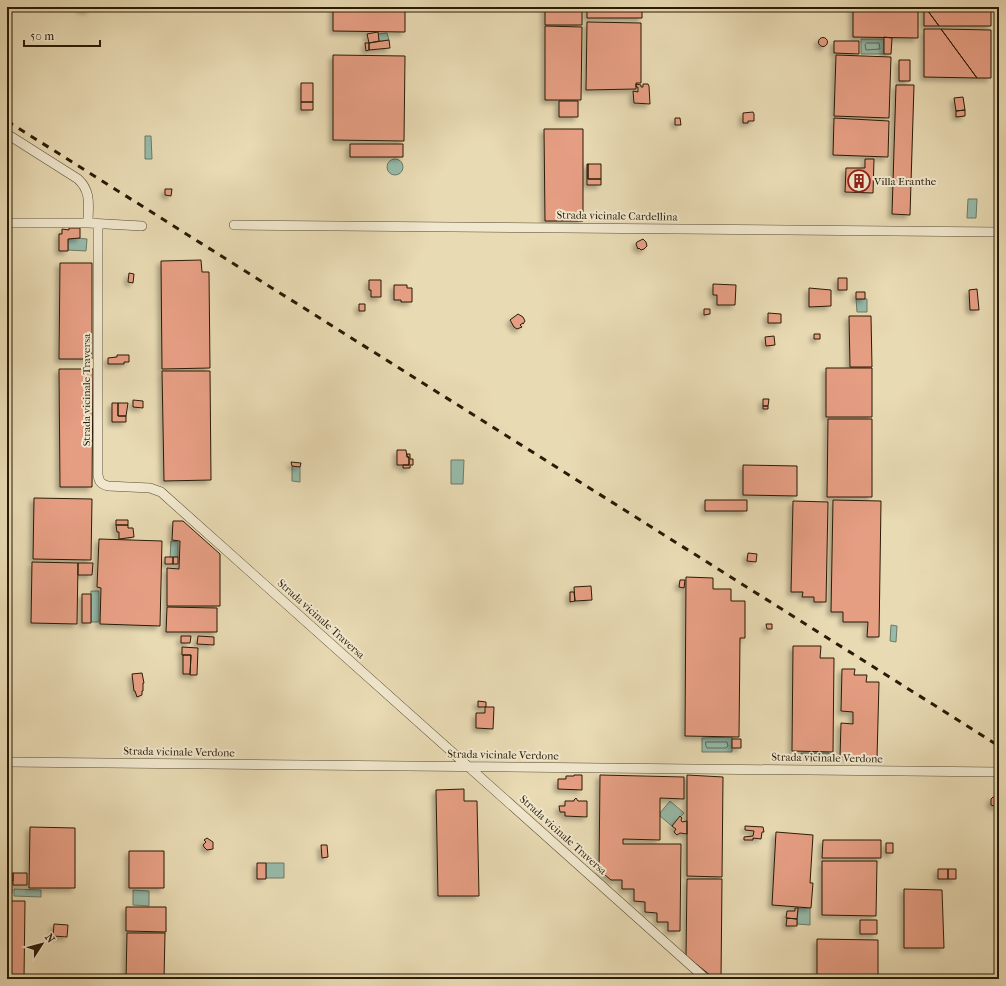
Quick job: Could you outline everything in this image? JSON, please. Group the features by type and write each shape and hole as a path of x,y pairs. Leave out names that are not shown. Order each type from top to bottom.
{"street":[{"path":"7,134 84,184 88,193 88,223"},
{"path":"7,223 88,223 142,226"},
{"name":"Strada vicinale Traversa","path":"98,224 99,481 103,485 108,486 150,488 161,492 706,979"},
{"name":"Strada vicinale Cardellina","path":"234,224 999,232"},
{"name":"Strada vicinale Verdone","path":"7,762 999,772"}],"water":[{"path":"387,33 389,40 379,41 378,34"},
{"path":"861,39 884,39 884,54 861,54"},
{"path":"145,136 151,136 152,159 145,159"},
{"path":"392,159 398,159 403,164 401,173 398,175 392,175 387,170 387,164"},
{"path":"968,199 977,199 976,218 967,218"},
{"path":"68,239 87,239 86,251 68,250"},
{"path":"856,299 867,299 867,312 857,312"},
{"path":"451,460 464,460 463,484 451,484"},
{"path":"292,466 300,467 300,482 292,481"},
{"path":"171,541 178,542 178,557 170,558"},
{"path":"91,591 99,591 99,622 91,622"},
{"path":"891,625 897,626 896,642 890,641"},
{"path":"732,737 732,752 702,752 702,738"},
{"path":"801,753 829,753 829,760 801,760"},
{"path":"670,801 684,813 672,826 660,816 660,813"},
{"path":"266,863 284,863 284,878 266,878"},
{"path":"14,889 41,890 41,897 14,896"},
{"path":"133,890 149,891 149,906 133,905"},
{"path":"798,908 810,908 810,925 797,924"}],"building":[{"path":"79,7 91,7 88,11 81,10"},
{"path":"333,7 405,7 405,32 333,31"},
{"path":"545,7 582,7 582,25 545,25"},
{"path":"587,7 642,7 642,18 587,18"},
{"path":"853,7 918,7 918,38 853,37"},
{"path":"925,7 939,26 924,26"},
{"path":"925,7 991,7 991,26 939,26"},
{"path":"587,22 641,23 641,83 636,83 636,89 586,90"},
{"path":"545,26 582,27 581,100 545,100"},
{"path":"924,29 941,29 977,78 924,77"},
{"path":"941,29 991,30 991,78 977,78"},
{"path":"378,32 379,41 369,43 367,34"},
{"path":"884,37 892,38 891,54 884,54"},
{"path":"821,38 825,38 827,42 825,46 821,46 819,44 819,40"},
{"path":"389,40 390,48 369,50 369,43"},
{"path":"834,41 859,41 859,54 834,53"},
{"path":"365,43 369,43 369,50 366,51"},
{"path":"333,55 405,56 404,141 333,140"},
{"path":"836,55 891,57 889,118 834,116"},
{"path":"899,60 910,60 910,81 899,81"},
{"path":"301,83 313,83 313,102 301,102"},
{"path":"636,84 643,87 643,84 648,84 650,104 634,103 633,91 638,92 638,87 636,87"},
{"path":"896,85 914,85 910,215 892,214"},
{"path":"963,97 965,110 956,111 954,98"},
{"path":"559,101 578,101 578,117 559,117"},
{"path":"301,102 313,102 313,110 301,110"},
{"path":"965,110 965,116 956,117 956,111"},
{"path":"753,112 754,121 743,123 743,113"},
{"path":"675,118 680,118 681,125 675,125"},
{"path":"834,118 889,121 888,157 833,155"},
{"path":"544,129 583,129 583,221 545,221"},
{"path":"350,144 403,144 403,157 350,157"},
{"name":"Villa Eranthe","path":"865,159 874,159 873,193 845,192 846,168 865,168"},
{"path":"587,164 588,179 601,179 601,185 587,185"},
{"path":"588,164 601,164 601,179 588,179"},
{"path":"165,189 172,189 171,196 165,195"},
{"path":"69,228 80,228 80,238 68,239 68,251 59,251 59,234 62,234 62,229 69,230"},
{"path":"643,239 647,246 641,250 639,248 638,249 636,244 637,242"},
{"path":"201,260 202,272 209,272 210,368 162,369 161,261"},
{"path":"60,263 92,263 92,359 59,359"},
{"path":"129,273 134,274 133,283 128,282"},
{"path":"838,278 847,278 847,290 838,290"},
{"path":"369,280 381,280 381,297 371,297"},
{"path":"713,284 736,285 735,305 717,305 717,295 713,295"},
{"path":"394,285 407,285 407,288 412,288 412,302 401,302 401,300 394,300"},
{"path":"809,288 831,290 831,306 809,307"},
{"path":"977,289 979,310 970,310 969,290"},
{"path":"856,292 865,292 865,299 856,299"},
{"path":"359,304 365,304 365,311 359,311"},
{"path":"704,309 710,309 710,314 704,315"},
{"path":"768,313 781,314 781,323 768,323"},
{"path":"518,314 523,317 525,321 520,325 522,327 517,329 510,320"},
{"path":"849,316 871,316 872,367 850,367"},
{"path":"814,334 820,334 820,339 814,339"},
{"path":"774,336 775,345 766,346 765,337"},
{"path":"117,355 129,355 129,362 124,362 124,364 108,364 108,358 117,357"},
{"path":"826,368 872,368 872,417 826,417"},
{"path":"59,369 93,369 92,487 60,487"},
{"path":"162,371 210,371 211,480 164,481"},
{"path":"763,399 769,399 768,406 763,406"},
{"path":"133,400 143,401 143,408 133,407"},
{"path":"112,403 118,403 118,416 126,416 126,422 112,422"},
{"path":"118,403 128,403 126,416 118,416"},
{"path":"763,406 768,406 768,409 763,409"},
{"path":"828,419 872,419 872,497 827,497"},
{"path":"397,450 406,450 407,457 409,457 409,465 397,465"},
{"path":"407,454 410,454 410,459 413,459 413,465 410,465 410,468 403,468 403,465 409,465 409,457 407,457"},
{"path":"291,462 301,463 300,467 292,466"},
{"path":"743,465 797,466 797,496 743,495"},
{"path":"34,498 92,499 91,560 33,559"},
{"path":"705,500 747,500 747,511 705,511"},
{"path":"833,500 881,501 879,637 867,637 868,622 843,622 843,612 831,612"},
{"path":"793,501 828,502 826,602 814,602 814,597 802,597 803,592 791,592"},
{"path":"116,520 128,520 128,525 116,525"},
{"path":"173,521 183,521 220,554 220,606 167,606 167,568 179,569 180,541 172,540"},
{"path":"116,525 128,525 128,528 133,528 134,537 119,539 119,532 117,532"},
{"path":"99,539 162,541 160,626 100,624 101,588 97,587"},
{"path":"748,553 757,554 756,562 747,561"},
{"path":"165,557 173,557 173,564 165,564"},
{"path":"173,557 178,557 178,564 173,564"},
{"path":"32,562 78,563 77,624 31,623"},
{"path":"78,563 93,563 92,575 78,575"},
{"path":"686,577 713,578 713,589 731,589 731,601 745,601 745,638 740,638 739,737 685,736"},
{"path":"680,580 685,580 684,588 679,587"},
{"path":"591,586 592,600 575,601 574,587"},
{"path":"570,592 574,592 575,601 570,602"},
{"path":"82,594 91,594 91,623 82,623"},
{"path":"167,607 217,608 217,632 166,632"},
{"path":"766,624 772,624 772,629 767,629"},
{"path":"181,636 191,636 190,643 181,643"},
{"path":"198,636 214,637 214,645 197,644"},
{"path":"793,646 821,646 820,658 834,658 833,752 792,751"},
{"path":"182,647 198,648 197,675 190,675 191,655 182,655"},
{"path":"183,655 191,655 190,674 183,674"},
{"path":"842,669 855,669 854,675 867,675 866,682 879,682 877,758 840,757 841,723 853,724 853,712 841,711"},
{"path":"142,673 144,683 143,691 142,695 137,697 134,691 132,674"},
{"path":"478,701 486,702 486,707 478,707"},
{"path":"485,707 494,707 493,729 476,728 476,713 485,713"},
{"path":"732,739 741,739 741,748 732,748"},
{"path":"582,775 582,790 558,789 558,779 566,779 566,776"},
{"path":"600,775 684,777 684,799 660,798 660,840 623,839 623,844 681,844 680,931 668,931 668,922 657,922 657,913 645,912 645,902 634,901 634,889 622,889 622,880 611,880 599,870"},
{"path":"687,775 723,777 722,877 687,876"},
{"path":"464,789 464,801 477,801 479,896 438,896 436,790"},
{"path":"993,797 999,798 999,805 997,807 991,805 991,799"},
{"path":"576,798 578,801 587,801 587,817 565,816 565,812 560,812 559,806 565,806 565,801 574,801"},
{"path":"680,816 682,818 682,822 687,821 687,834 680,833 677,835 674,832 676,829 672,826"},
{"path":"745,826 763,827 764,832 762,832 761,839 753,838 753,840 744,840 744,837 753,836 754,831 745,830"},
{"path":"30,827 75,828 75,888 29,888"},
{"path":"776,832 813,835 810,883 813,883 811,908 772,905"},
{"path":"207,838 213,842 213,849 207,850 204,847 203,845 206,842 204,840"},
{"path":"823,840 881,840 881,858 822,858"},
{"path":"886,843 893,843 893,853 886,853"},
{"path":"321,845 327,845 328,857 322,858"},
{"path":"129,851 164,851 164,888 129,888"},
{"path":"822,861 877,861 876,916 822,915"},
{"path":"257,863 266,863 266,879 257,879"},
{"path":"938,869 948,869 948,879 938,879"},
{"path":"948,869 956,869 956,879 948,879"},
{"path":"7,873 13,873 13,881 7,881"},
{"path":"13,873 27,873 27,885 13,885"},
{"path":"687,879 722,879 721,979 715,979 686,956"},
{"path":"7,889 12,889 11,901 25,901 24,979 7,979"},
{"path":"904,889 942,890 944,948 904,948"},
{"path":"126,907 166,907 166,932 126,931"},
{"path":"795,908 798,908 797,919 786,918 787,911 795,911"},
{"path":"787,918 797,919 797,926 786,926"},
{"path":"860,920 877,920 877,934 860,934"},
{"path":"54,924 68,925 67,937 53,936"},
{"path":"127,933 165,933 164,979 126,979"},
{"path":"817,939 878,940 878,979 817,979"}],"railway":[{"path":"7,121 999,746"}],"place":[{"name":"Villa Eranthe","path":"859,181"}]}
